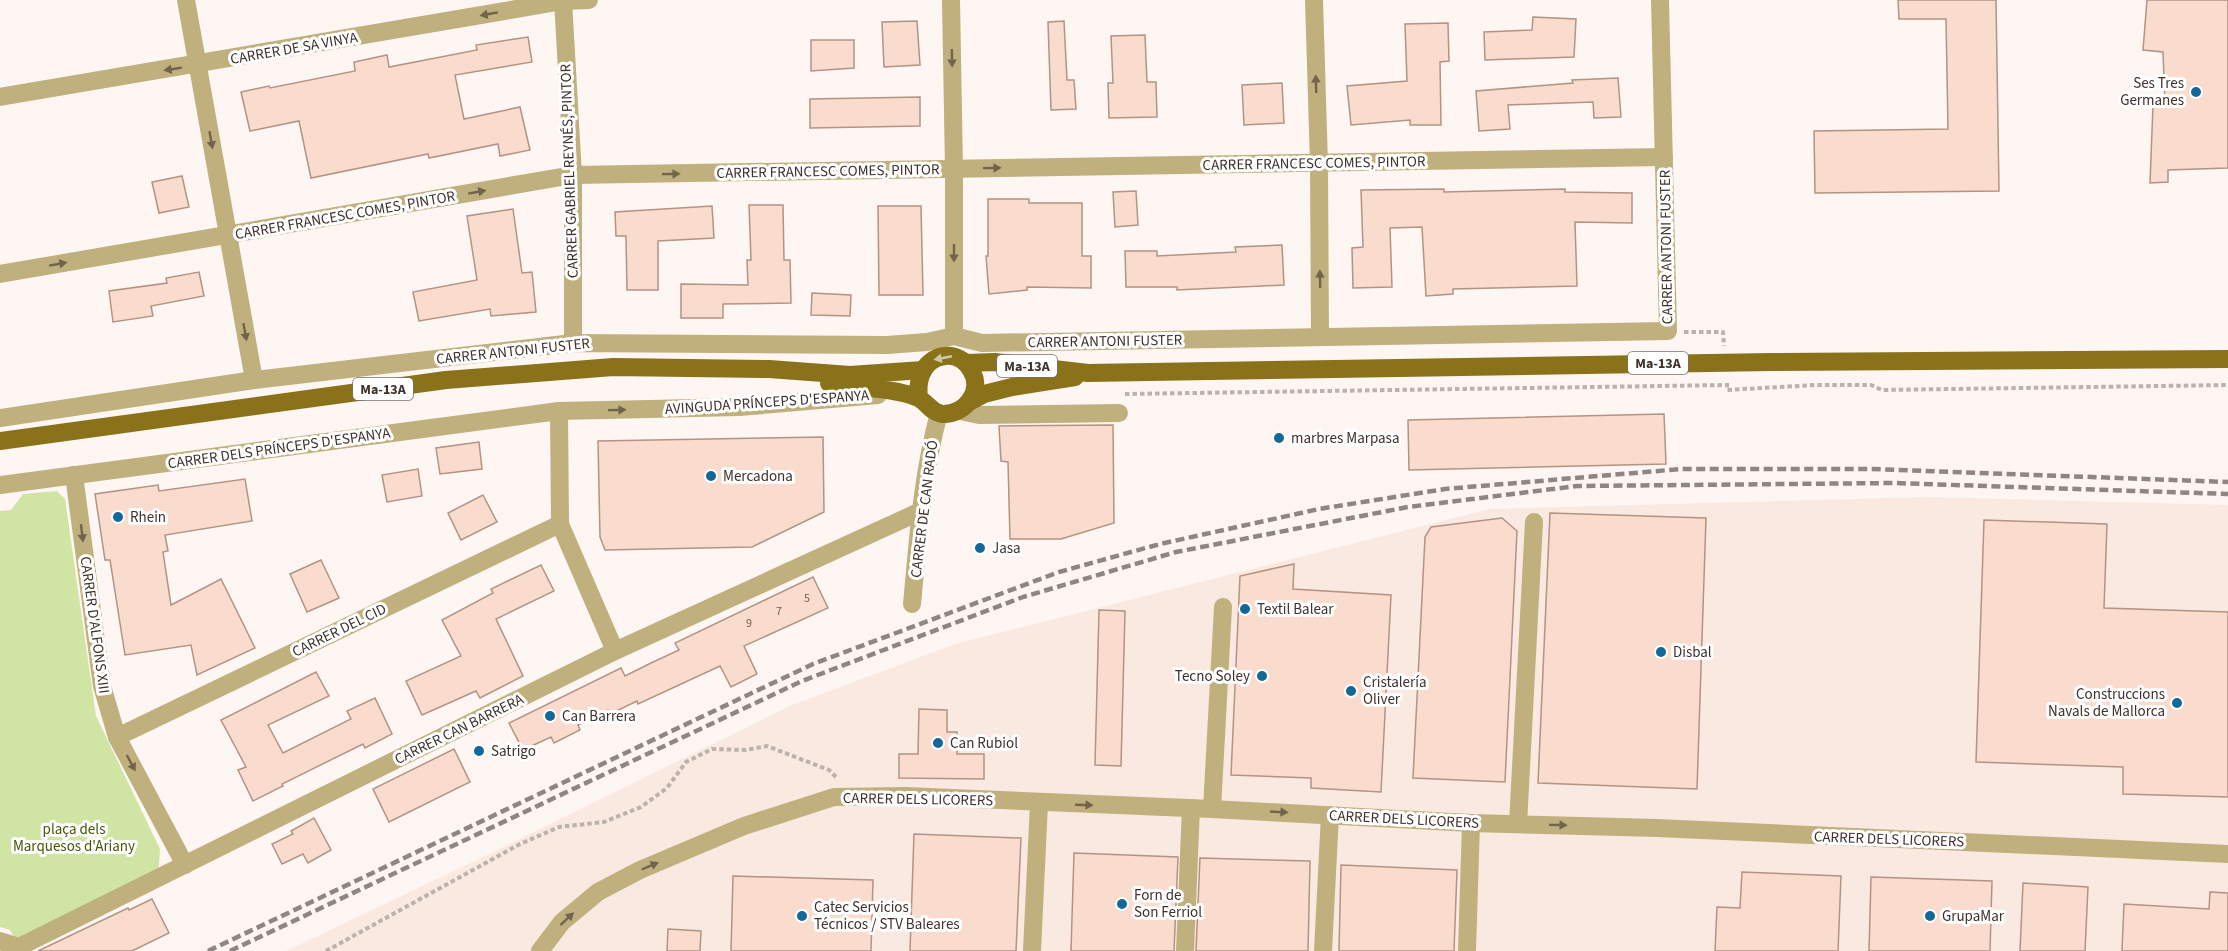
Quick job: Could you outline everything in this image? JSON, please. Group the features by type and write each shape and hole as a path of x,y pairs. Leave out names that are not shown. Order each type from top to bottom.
{"main road":[{"name":"Ma-13A","path":"0,441 446,381 613,367 769,369 850,375 923,370 932,360 949,355 966,363 975,380 975,391 964,406"},
{"name":"Ma-13A","path":"966,363 995,362 1088,374 1771,362 2228,359"},
{"name":"Ma-13A","path":"769,369 850,387 911,396"},
{"path":"923,370 911,396 939,413"},
{"name":"Ma-13A","path":"939,413 964,406 984,394 1012,387 1067,380 1088,374"}],"street":[{"path":"186,0 254,380"},
{"name":"CARRER DE SA VINYA","path":"0,97 198,65 563,0 589,0"},
{"name":"CARRER GABRIEL REYNÉS, PINTOR","path":"563,0 573,175 573,343"},
{"path":"951,0 954,336"},
{"path":"1314,0 1320,337"},
{"name":"CARRER ANTONI FUSTER","path":"0,418 254,380 573,343 887,345 927,342 954,336 982,343 1668,332 1660,0"},
{"name":"CARRER FRANCESC COMES, PINTOR","path":"0,274 573,175 1664,157"},
{"name":"AVINGUDA PRÍNCEPS D'ESPANYA","path":"559,411 739,407 850,396 911,396"},
{"path":"964,406 979,415 1119,413"},
{"path":"559,411 560,524 615,651"},
{"name":"CARRER DELS PRÍNCEPS D'ESPANYA","path":"0,485 559,411"},
{"name":"CARRER DE CAN RADÓ","path":"912,604 921,511 931,443 939,413"},
{"name":"CARRER D'ALFONS XIII","path":"74,475 102,686 117,737 185,865"},
{"name":"CARRER CAN BARRERA","path":"0,941 19,947 615,651 921,511"},
{"path":"1518,824 1534,522"},
{"name":"CARRER DEL CID","path":"117,737 560,524"},
{"path":"1212,809 1223,607"},
{"name":"CARRER DELS LICORERS","path":"540,951 562,922 598,892 640,870 744,826 834,797 906,796 1471,823 1657,828 2228,854"},
{"path":"1032,951 1040,803"},
{"path":"1185,951 1191,808"},
{"path":"1323,951 1330,815"},
{"path":"1467,951 1471,823"}],"path":[{"path":"1121,394 1727,384"},
{"path":"326,951 520,844 558,827 604,822 641,807 667,788 686,762 712,749 746,750 767,746 829,770 838,779 849,797"}],"shaded area":[{"path":"1927,497 2228,505 2228,951 286,951 792,705 955,644 1490,509"}],"green space":[{"name":"plaça dels Marquesos d'Ariany","path":"57,491 65,499 96,716 160,849 158,878 19,947 10,930 0,927 0,511 11,510 23,494"}],"building":[{"path":"1898,0 1996,0 1999,191 1815,193 1814,131 1948,129 1946,19 1899,19"},
{"name":"Ses Tres Germanes","path":"2147,0 2228,0 2228,168 2168,170 2168,182 2150,183 2153,105 2165,105 2163,52 2143,50"},
{"path":"1533,17 1576,19 1574,57 1485,60 1484,32 1532,30"},
{"path":"917,21 920,65 884,67 882,22"},
{"path":"1064,21 1067,80 1074,80 1076,109 1051,110 1048,22"},
{"path":"1448,23 1449,61 1440,62 1441,125 1410,125 1410,120 1351,125 1347,86 1407,81 1405,24"},
{"path":"1145,35 1147,82 1156,82 1157,117 1109,118 1108,83 1113,83 1111,36"},
{"path":"528,37 532,62 455,75 464,119 520,107 530,150 500,156 498,144 429,158 428,154 311,178 299,121 250,131 241,92 355,71 354,62 387,55 389,67 477,50 476,45"},
{"path":"811,40 854,40 854,68 811,71"},
{"path":"1618,78 1621,117 1594,118 1593,102 1508,105 1510,129 1479,131 1476,91 1573,83 1572,80"},
{"path":"1282,83 1284,123 1244,125 1242,85"},
{"path":"920,97 920,126 810,128 810,99"},
{"path":"182,176 189,207 159,213 152,182"},
{"path":"1444,189 1444,192 1565,189 1565,192 1632,193 1632,223 1575,222 1577,286 1453,289 1453,294 1426,296 1422,227 1390,228 1392,287 1353,288 1352,248 1363,247 1361,190"},
{"path":"1136,191 1138,225 1115,227 1113,192"},
{"path":"988,199 1029,199 1029,203 1082,203 1082,256 1091,256 1091,288 1027,287 1027,290 989,294 986,256 988,256"},
{"path":"749,205 783,205 784,260 790,260 791,303 723,304 723,318 681,318 681,284 748,285 747,260 751,260"},
{"path":"712,206 714,238 658,241 658,290 627,290 626,236 616,236 615,212"},
{"path":"878,206 921,206 923,295 879,295"},
{"path":"513,209 522,273 532,272 536,312 491,316 490,309 419,321 413,292 477,280 467,216"},
{"path":"1282,245 1284,285 1177,290 1177,287 1126,287 1125,251 1157,251 1157,256 1236,252 1235,247"},
{"path":"199,272 204,296 151,306 153,316 113,322 109,291 167,283 166,278"},
{"path":"812,293 851,295 850,316 811,315"},
{"path":"1664,414 1666,464 1409,470 1408,420"},
{"path":"1113,425 1114,523 1061,539 1010,539 1008,462 1001,461 999,426"},
{"name":"Mercadona","path":"823,437 824,512 752,547 605,550 600,537 598,441"},
{"path":"479,442 482,469 440,474 436,448"},
{"path":"418,469 422,496 387,502 382,475"},
{"path":"245,479 252,521 165,535 168,551 163,552 171,605 221,579 255,648 197,675 191,645 125,655 110,560 105,560 95,494 158,485 159,491"},
{"path":"483,495 497,522 461,540 448,513"},
{"path":"1550,513 1706,518 1697,789 1538,783"},
{"path":"1502,518 1517,531 1505,782 1413,778 1425,537 1431,527"},
{"path":"1984,520 2107,524 2104,608 2228,612 2228,797 2123,794 2123,767 1976,762"},
{"path":"321,560 339,598 307,612 290,574"},
{"path":"1294,564 1293,589 1391,595 1381,792 1311,788 1311,778 1231,775 1240,576"},
{"path":"541,565 554,591 496,619 523,676 480,698 476,691 422,715 406,681 461,656 442,620 493,593 491,589"},
{"path":"813,577 828,608 744,646 757,674 731,687 720,666 638,704 637,701 610,714 608,710 578,725 580,730 554,743 551,737 523,750 509,723 621,668 625,676 679,650 675,643"},
{"path":"1099,610 1125,611 1121,766 1095,765"},
{"path":"316,672 329,696 268,725 283,753 351,719 347,711 375,698 392,734 365,748 363,744 253,801 238,770 246,767 221,720"},
{"name":"Can Rubiol","path":"919,709 947,710 947,732 957,732 957,754 984,754 984,779 899,778 899,754 918,754"},
{"path":"454,749 470,782 389,822 373,789"},
{"path":"314,818 331,850 308,863 303,854 282,864 272,844 293,834 291,831"},
{"path":"914,834 1021,838 1016,951 910,951"},
{"name":"Forn de Son Ferriol","path":"1074,853 1178,857 1174,951 1071,951"},
{"path":"1200,858 1310,861 1308,951 1196,951"},
{"path":"1341,865 1457,870 1454,951 1339,951"},
{"path":"1742,872 1841,876 1838,951 1715,951 1717,907 1740,908"},
{"name":"Catec Servicios Técnicos / STV Baleares","path":"733,876 873,880 871,951 731,951"},
{"name":"GrupaMar","path":"1871,877 1992,881 1990,951 1869,951"},
{"path":"2023,883 2088,887 2085,951 2020,951"},
{"path":"2210,892 2228,893 2228,951 2122,951 2124,904 2209,909"},
{"path":"152,899 169,933 132,951 38,951 128,908 129,910"},
{"path":"668,929 701,931 700,951 667,951"}],"railway":[{"path":"208,951 813,664 1059,572 1160,544 1319,509 1445,489 1681,469 1872,469 2228,482"},
{"path":"230,951 802,681 1023,597 1176,552 1408,507 1577,486 1894,483 2228,494"}],"place":[{"name":"Ses Tres Germanes","path":"2196,92"},
{"name":"marbres Marpasa","path":"1279,438"},
{"name":"Mercadona","path":"711,476"},
{"name":"Rhein","path":"118,517"},
{"name":"Jasa","path":"980,548"},
{"name":"Textil Balear","path":"1245,609"},
{"name":"Disbal","path":"1661,652"},
{"name":"Tecno Soley","path":"1262,676"},
{"name":"Cristalería Oliver","path":"1351,691"},
{"name":"Construccions Navals de Mallorca","path":"2177,703"},
{"name":"Can Barrera","path":"550,716"},
{"name":"Can Rubiol","path":"938,743"},
{"name":"Satrigo","path":"479,751"},
{"name":"Forn de Son Ferriol","path":"1122,904"},
{"name":"Catec Servicios Técnicos / STV Baleares","path":"802,916"},
{"name":"GrupaMar","path":"1930,916"}]}
